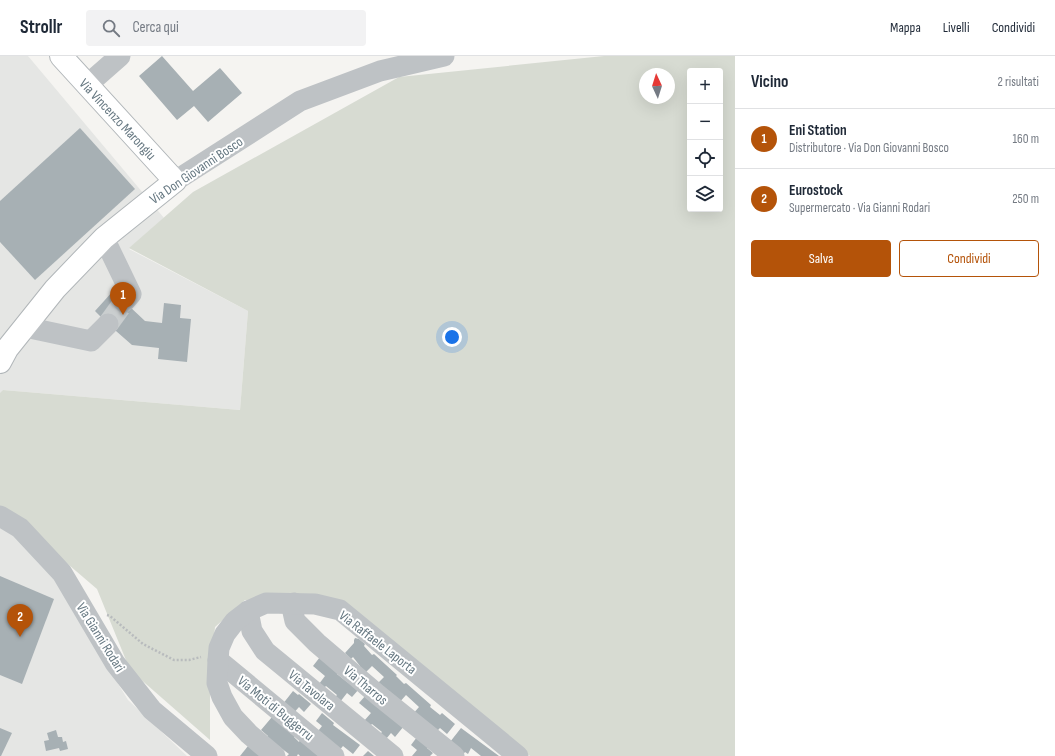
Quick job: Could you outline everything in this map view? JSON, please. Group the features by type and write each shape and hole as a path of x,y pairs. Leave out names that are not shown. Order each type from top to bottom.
{"main road":[{"name":"Via Vincenzo Marongiu","path":"61,56 175,181"},
{"name":"Via Don Giovanni Bosco","path":"0,362 7,349 55,289 104,238 175,181"}],"street":[{"path":"87,85 120,56"},
{"name":"Via Don Giovanni Bosco","path":"175,181 300,102 380,71 444,56"},
{"path":"104,238 131,294 124,302"},
{"path":"25,327 91,341 108,324"},
{"name":"Via Gianni Rodari","path":"0,516 20,528 62,573 115,663 152,710 207,756"},
{"name":"Via Raffaele Laporta","path":"219,654 224,634 235,621 248,611 266,603 315,604 340,610 518,756"},
{"name":"Via Tharros","path":"294,604 293,612 295,621 317,643 378,695 454,756"},
{"name":"Via Tavolara","path":"248,611 252,631 265,651 393,756"},
{"path":"219,654 218,683 222,697 233,717 249,734 275,756"},
{"name":"Via Moti di Buggerru","path":"219,654 334,756"}],"path":[{"path":"81,605 110,616 143,644 174,660 189,660 219,654"}],"shaded area":[{"path":"0,56 28,56 164,218 129,249 248,311 240,410 3,390 0,395"},
{"path":"604,56 735,56 735,756 530,756 436,685 344,603 287,599 245,600 215,627 210,679 210,740 130,670 97,589 0,506 0,393 3,390 240,410 248,311 129,248 193,192 399,77"},
{"path":"0,514 53,570 88,635 128,700 187,756 0,756"}],"building":[{"path":"162,56 193,91 220,68 242,93 208,122 194,106 177,120 139,76"},
{"path":"80,128 135,189 35,280 0,242 0,201"},
{"path":"113,291 145,321 162,323 164,303 181,305 180,318 191,319 187,362 158,359 159,348 132,345 108,324 95,311"},
{"path":"0,576 54,599 22,684 0,675"},
{"path":"355,638 359,639 365,644 364,646 372,655 374,654 397,675 396,676 404,684 406,683 431,705 430,707 440,715 442,713 455,724 447,734 440,728 434,734 412,715 419,707 406,695 398,704 377,684 384,677 372,666 365,673 353,657 351,659 345,653 354,643"},
{"path":"320,657 338,672 337,674 359,689 352,697 347,693 340,702 335,697 337,695 326,686 324,688 319,684 325,676 313,666"},
{"path":"293,691 311,704 304,712 299,707 292,715 282,705"},
{"path":"366,695 404,726 395,737 391,733 386,739 380,734 382,732 372,724 370,726 364,721 371,713 359,703"},
{"path":"322,713 334,723 333,725 360,745 353,754 343,746 338,752 315,735 322,726 316,721"},
{"path":"272,717 295,736 294,737 299,742 300,740 319,756 300,756 298,754 297,756 287,756 289,754 277,745 268,741 268,736 261,730"},
{"path":"0,728 12,733 1,756 0,756"},
{"path":"461,728 499,756 481,756 471,748 468,754 465,752 462,756 450,742"},
{"path":"56,730 58,737 62,737 63,742 66,741 68,749 60,751 59,748 46,751 44,741 49,740 47,733"},
{"path":"417,737 429,746 427,748 433,753 430,756 412,756 417,750 411,745"},
{"path":"248,746 263,756 240,756"},
{"path":"368,751 374,756 363,756"}],"tunnel":[{"path":"108,324 124,302"}],"place":[{"name":"Eni Station","path":"123,315"},
{"name":"Eurostock","path":"20,637"}]}
